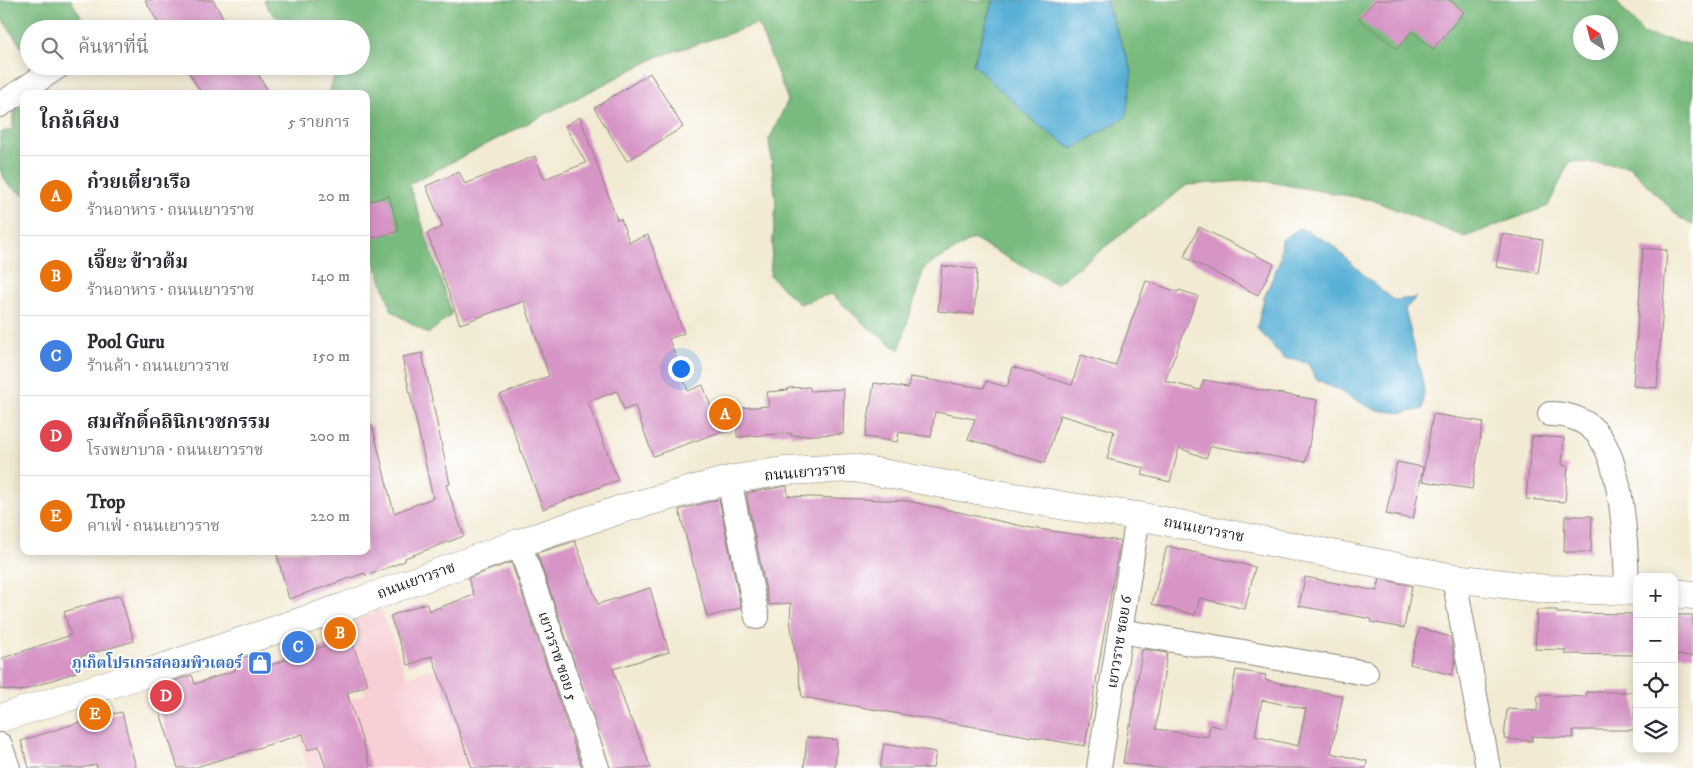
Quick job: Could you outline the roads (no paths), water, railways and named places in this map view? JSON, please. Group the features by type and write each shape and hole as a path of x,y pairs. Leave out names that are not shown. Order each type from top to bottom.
{"main road":[{"name":"ถนนเยาวราช","path":"0,718 165,667 347,606 519,543 625,508 729,480 783,471 854,468 1065,506 1138,516 1454,578 1546,589 1632,590"},
{"path":"1678,593 1693,595"}],"street":[{"path":"23,90 45,75"},
{"path":"0,105 20,92"},
{"path":"1550,414 1562,414 1580,420 1595,431 1605,445 1612,464 1624,516 1632,590"},
{"path":"729,480 757,617"},
{"name":"เยาวราช ซอย 6","path":"1100,768 1138,516"},
{"name":"เยาวราช ซอย 5","path":"519,543 597,768"},
{"path":"1454,578 1488,768"},
{"path":"1120,631 1366,673"},
{"path":"0,745 8,768"}],"water":[{"path":"994,0 1105,0 1132,71 1126,117 1072,149 1037,124 973,64"},
{"path":"1300,228 1330,243 1367,278 1394,300 1416,298 1405,309 1424,387 1423,409 1404,413 1375,410 1315,378 1308,363 1283,358 1257,328 1264,298 1280,260 1282,240"}],"place":[{"name":"ก๋วยเตี๋ยวเรือ","path":"725,414"},
{"name":"เจี๊ยะ ข้าวต้ม","path":"340,633"},
{"name":"Pool Guru","path":"298,647"},
{"name":"ภูเก็ตโปรเกรสคอมพิวเตอร์","path":"260,663"},
{"name":"สมศักดิ์คลินิกเวชกรรม","path":"166,696"},
{"name":"Trop","path":"95,714"}]}
